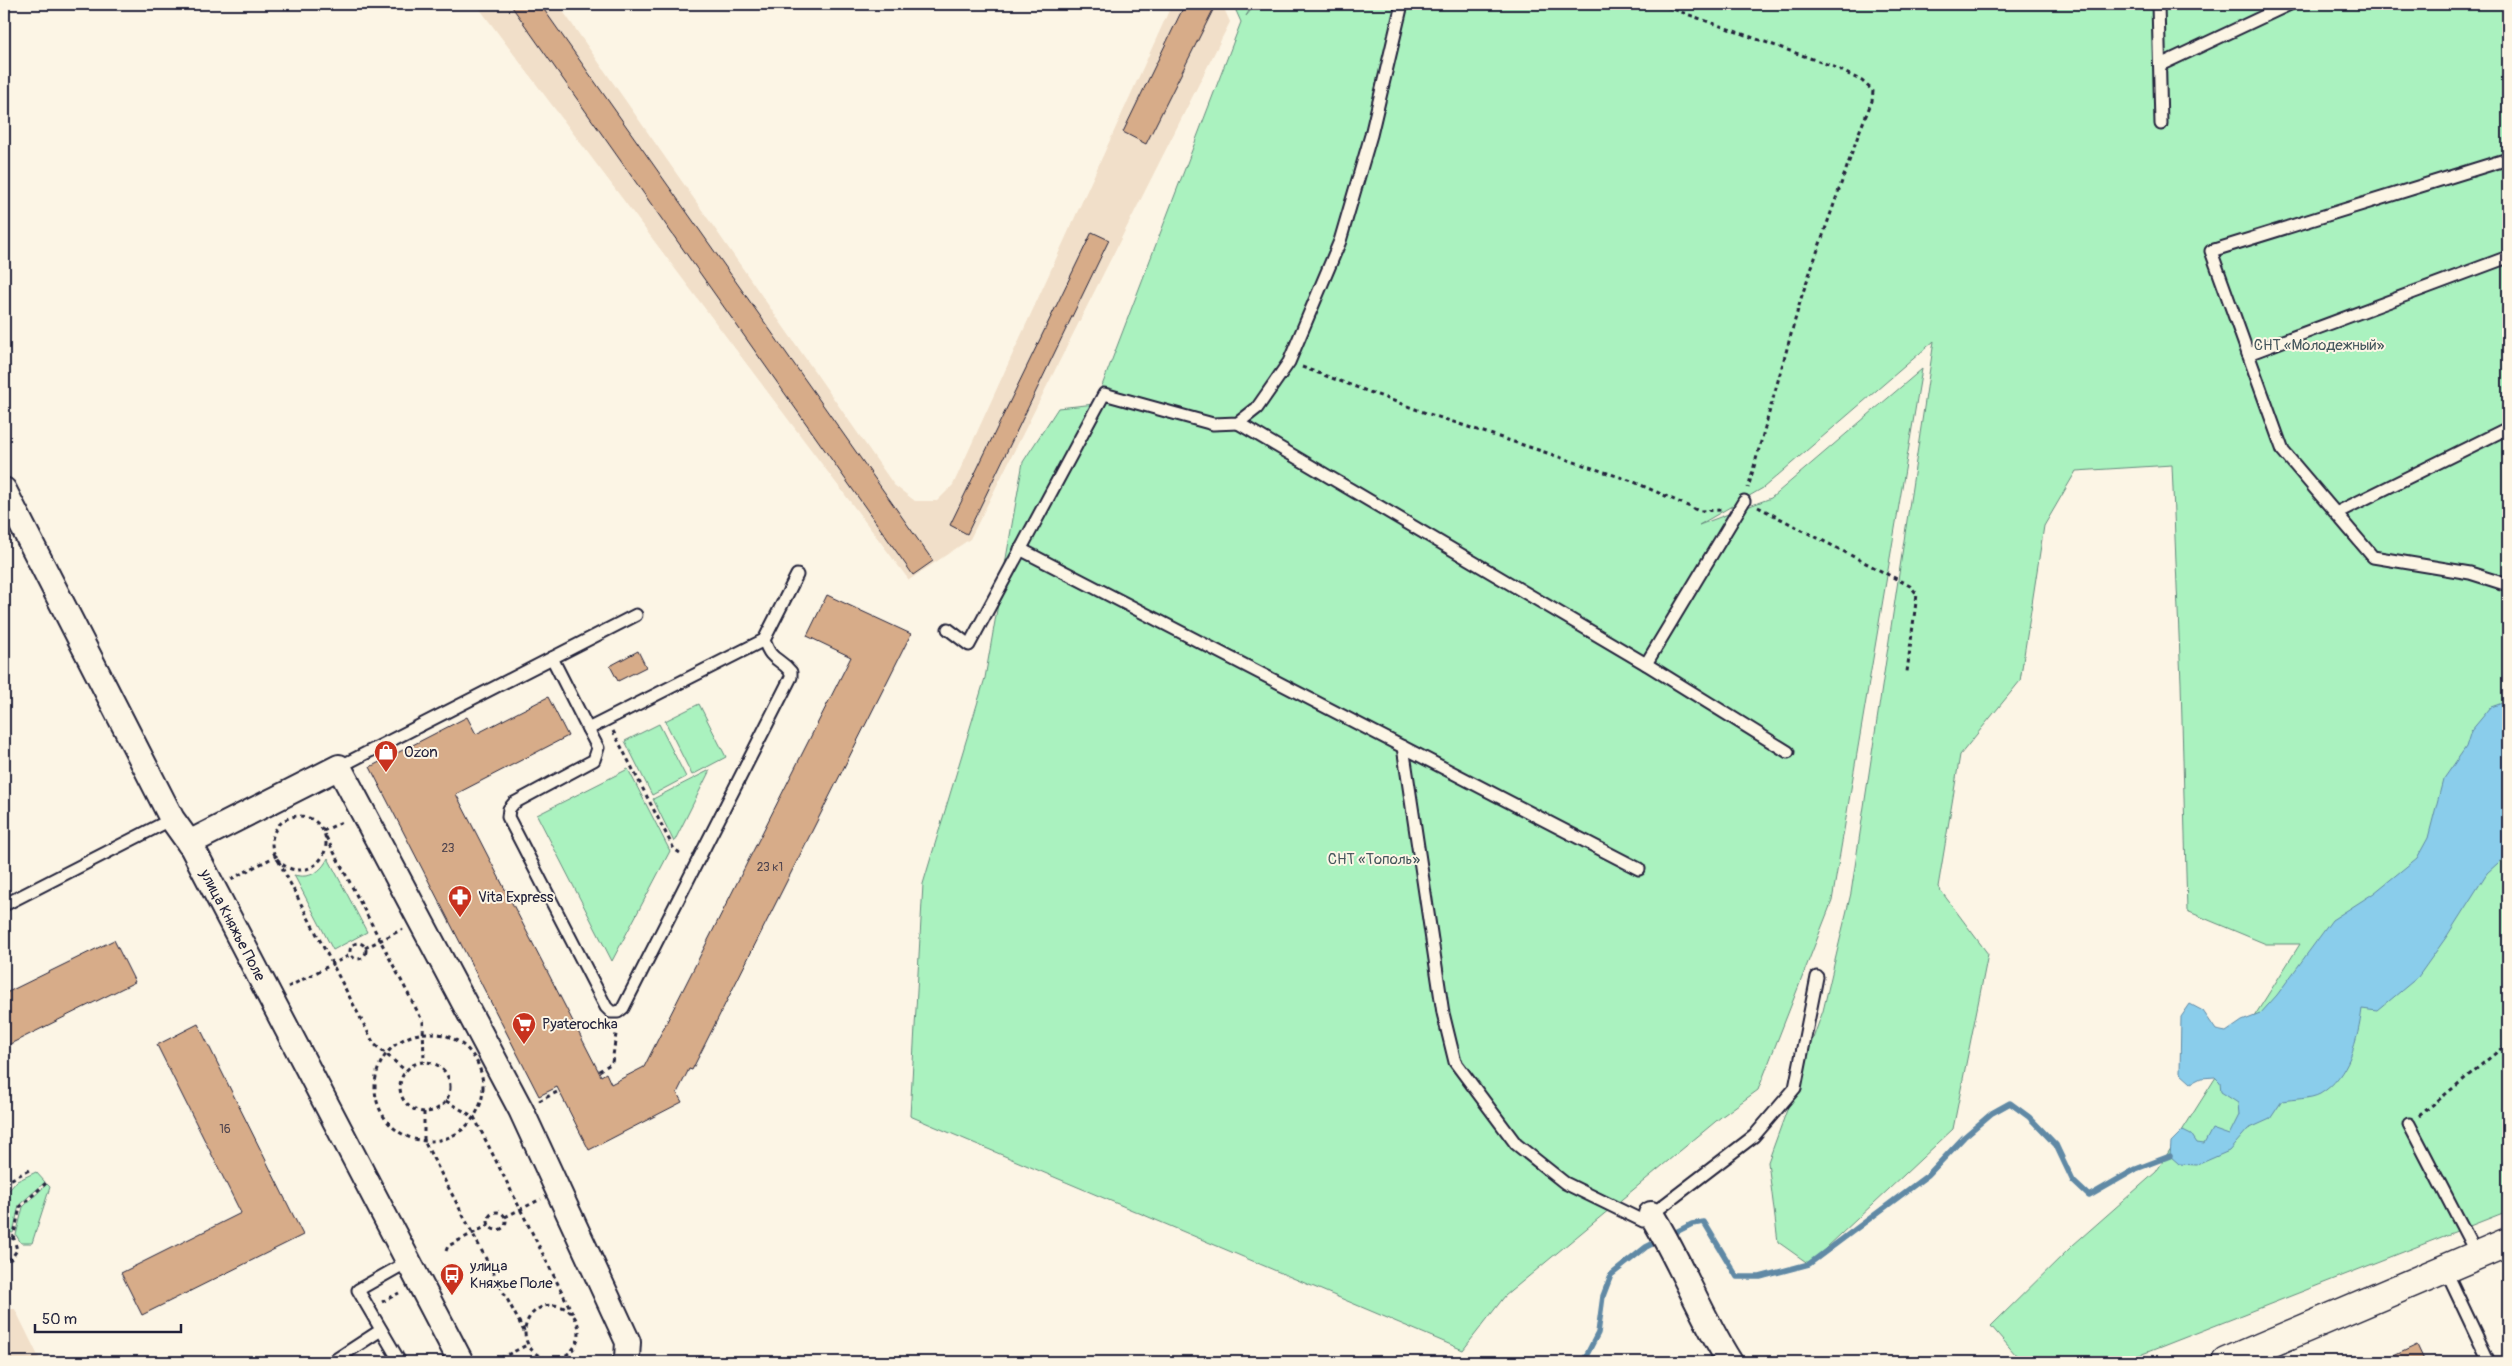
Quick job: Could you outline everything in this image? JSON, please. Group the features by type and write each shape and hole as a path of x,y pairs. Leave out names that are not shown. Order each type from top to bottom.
{"street":[{"name":"улица Княжье Поле","path":"4,490 172,819 189,843 214,888 461,1362"},
{"path":"189,843 339,767 521,1110 628,1342 625,1362"},
{"path":"1655,1220 1671,1246 1711,1332 1730,1362"},
{"path":"2226,1362 2508,1242"}],"lane":[{"path":"1238,423 1257,408 1289,362 1340,241 1371,135 1402,4"},
{"path":"2158,4 2162,124"},
{"path":"2160,65 2290,4"},
{"path":"2508,159 2211,251 2283,451 2373,557 2470,573 2508,585"},
{"path":"2248,354 2508,257"},
{"path":"948,630 969,645 1104,394 1213,424 1238,423 1646,664 1788,752"},
{"path":"2336,513 2508,428"},
{"path":"1646,664 1744,501"},
{"path":"1020,549 1639,869"},
{"path":"588,728 764,640 798,575"},
{"path":"339,767 636,615"},
{"path":"552,658 598,748 594,760 514,803 509,809 508,817 606,1007 612,1012 618,1012 623,1008 791,678 791,672 786,666 772,657 764,640"},
{"path":"1403,747 1443,1013 1455,1062 1516,1144 1565,1183 1643,1221 1655,1220 1754,1136 1795,1088 1817,977"},
{"path":"4,905 172,819"},
{"path":"2409,1124 2477,1256"},
{"path":"400,1362 358,1290 409,1261"},
{"path":"2445,1269 2489,1362"},
{"path":"332,1362 381,1330"}],"path":[{"path":"1289,362 1426,413 1632,481 1699,511 1725,510 1744,501 1802,295 1872,101 1873,91 1862,81 1832,66 1659,4"},
{"path":"1744,501 1910,586 1917,594 1907,672"},
{"path":"607,719 674,849 696,864"},
{"path":"406,1071 374,1044 276,856 272,844 274,835 283,821 291,817 309,818 316,822 326,837 423,1022 424,1062"},
{"path":"276,856 285,866 293,869 310,867 323,855 326,837"},
{"path":"214,888 276,856"},
{"path":"365,948 420,920"},
{"path":"354,944 362,944 365,948 365,956 362,959 357,960 350,955 349,951 354,944"},
{"path":"270,996 350,955"},
{"path":"599,1071 609,1066 614,1058 618,1012"},
{"path":"422,1033 441,1034 458,1041 471,1053 480,1069 483,1087 480,1106 474,1116 458,1133 441,1140 424,1141 407,1137 392,1127 381,1114 375,1097 374,1080 380,1063 386,1054 405,1038 422,1033"},
{"path":"2409,1124 2508,1043"},
{"path":"424,1062 440,1066 446,1072 451,1089 446,1101 437,1110 424,1112 414,1110 402,1098 400,1082 406,1071 416,1064 424,1062"},
{"path":"424,1112 424,1141 525,1333 529,1344 538,1354 546,1358 564,1356 571,1351 579,1335 575,1318 474,1116 446,1101"},
{"path":"4,1183 31,1169"},
{"path":"14,1239 20,1207 46,1183"},
{"path":"505,1217 558,1190"},
{"path":"498,1212 505,1217 506,1222 501,1229 492,1229 489,1225 490,1216 493,1213 498,1212"},
{"path":"446,1251 448,1246 489,1225"},
{"path":"4,1235 14,1239 17,1244 15,1256 4,1260"},
{"path":"525,1333 530,1316 544,1306 562,1306 575,1318"},
{"path":"493,1362 529,1344"}],"shaded area":[{"path":"476,4 558,4 894,485 915,501 937,501 953,485 1172,4 1222,4 1230,22 970,539 909,580"},
{"path":"4,1309 15,1309 41,1362 4,1362"}],"green space":[{"path":"1233,4 1253,4 1246,16 1256,4 2508,4 2508,1211 2122,1362 2022,1362 1991,1326 2073,1245 2156,1172 2300,944 2266,944 2187,911 2181,683 2172,465 2076,471 2044,526 2020,681 1960,755 1938,887 1988,954 1953,1129 1809,1264 1778,1242 1768,1162 1823,1011 1851,893 1934,341 1763,488 1699,525 1771,498 1922,369 1832,901 1758,1090 1721,1117 1505,1296 1463,1350 910,1116 923,884 985,678 1023,462 1058,408 1095,404 1241,22"},
{"path":"699,704 726,757 692,775 665,721"},
{"path":"659,724 686,777 652,795 625,741"},
{"path":"628,769 670,851 612,961 537,815"},
{"path":"710,770 674,842 653,799"},
{"path":"328,858 367,932 333,950 294,875 305,876 318,871"},
{"path":"36,1172 45,1182 19,1205 13,1233 4,1231 4,1196 17,1181"},
{"path":"47,1184 50,1187 32,1243 21,1243 16,1235 23,1207"}],"water":[{"path":"2508,701 2508,854 2487,873 2418,977 2377,1011 2362,1009 2355,1045 2345,1068 2330,1087 2316,1096 2282,1101 2270,1119 2248,1129 2229,1151 2197,1165 2179,1164 2170,1156 2171,1142 2183,1130 2191,1134 2197,1143 2204,1144 2212,1129 2229,1135 2239,1115 2238,1103 2221,1092 2220,1082 2215,1077 2201,1078 2191,1083 2180,1073 2181,1017 2190,1004 2203,1011 2216,1030 2226,1032 2242,1021 2260,1014 2277,995 2332,920 2374,893 2417,858 2428,838 2443,780 2466,747 2471,731 2491,707"}],"building":[{"path":"510,4 540,4 933,561 913,575"},
{"path":"1185,4 1216,4 1146,144 1123,132"},
{"path":"1092,232 1109,240 967,534 950,525"},
{"path":"827,595 911,634 692,1070 689,1069 677,1093 682,1102 589,1150 557,1087 539,1096 370,767 467,717 476,734 548,697 568,736 456,794 601,1076 606,1073 611,1084 644,1067 851,657 807,636"},
{"path":"638,651 646,667 618,681 610,666"},
{"path":"114,940 135,982 4,1047 4,994"},
{"path":"198,1024 303,1235 142,1315 121,1273 241,1213 157,1045"},
{"path":"2417,1345 2425,1362 2381,1362"}],"waterway":[{"path":"1670,1235 1692,1224 1704,1222 1737,1277 1760,1277 1809,1264 1928,1175 1964,1137 1992,1113 2010,1103 2029,1117 2056,1145 2073,1181 2089,1196 2136,1169 2170,1156"},
{"path":"1583,1362 1598,1333 1603,1296 1611,1275 1646,1247 1660,1240"}],"place":[{"name":"Ozon","path":"386,773"},
{"name":"Vita Express","path":"460,918"},
{"name":"Pyaterochka","path":"524,1045"},
{"name":"улица Княжье Поле","path":"452,1296"}],"park label":[{"name":"СНТ «Молодежный»","path":"2319,345"},
{"name":"СНТ «Тополь»","path":"1374,859"}]}
